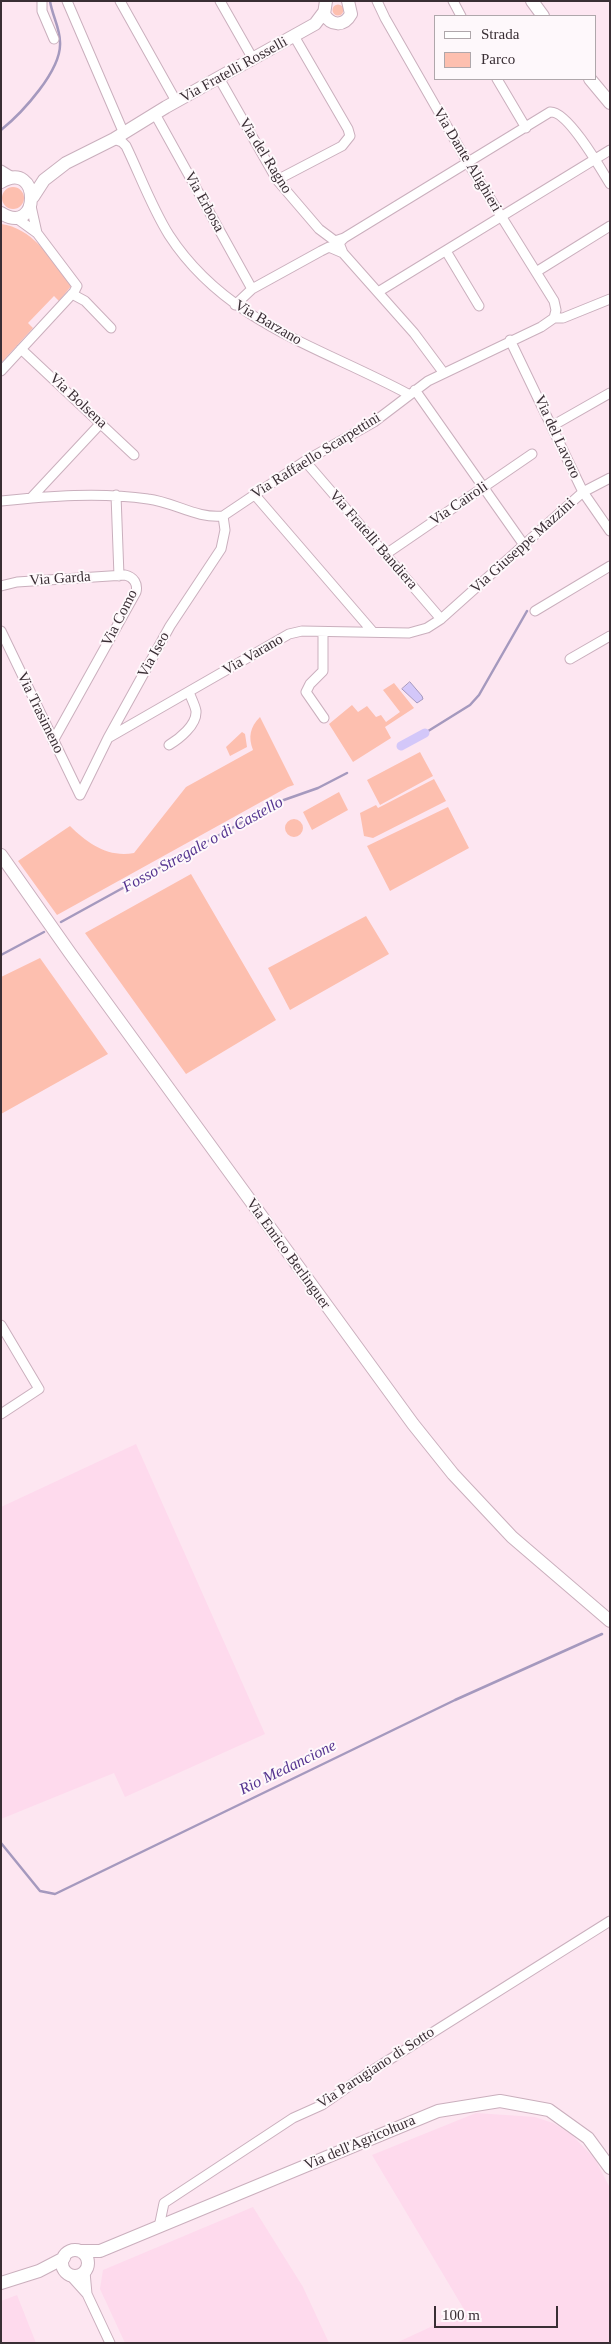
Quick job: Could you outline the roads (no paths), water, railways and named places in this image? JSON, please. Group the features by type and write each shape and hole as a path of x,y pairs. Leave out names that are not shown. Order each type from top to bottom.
{"street":[{"path":"42,1 42,11 54,39"},
{"path":"67,1 122,129"},
{"path":"120,1 176,101"},
{"path":"220,1 253,59"},
{"name":"Via Dante Alighieri","path":"377,1 468,163 554,301 556,310 554,318"},
{"path":"453,1 461,15"},
{"path":"532,1 542,15"},
{"path":"322,6 326,18 332,23 338,24 346,21 353,4"},
{"name":"Via Fratelli Rosselli","path":"315,24 322,6"},
{"name":"Via Fratelli Rosselli","path":"88,152 114,140 176,101 315,24 332,23"},
{"path":"278,180 342,146 349,139 348,129 294,36"},
{"name":"Via del Ragno","path":"219,78 278,180 319,229"},
{"path":"498,80 526,128"},
{"path":"591,80 610,103"},
{"path":"319,229 335,241 344,238 550,112 558,114 595,158 610,184"},
{"name":"Via Fratelli Rosselli","path":"53,172 145,116 154,115"},
{"name":"Via Erbosa","path":"154,115 252,289"},
{"name":"Via Barzano","path":"114,140 122,142 126,146 173,241 208,282 235,305 272,329 411,392"},
{"path":"378,292 610,150"},
{"path":"1,170 12,180 29,187 38,233"},
{"path":"12,180 53,172"},
{"path":"5,215 25,213 44,180 53,172"},
{"path":"1,371 77,288 76,281 38,233 5,215"},
{"path":"536,272 610,226"},
{"path":"319,229 326,245 321,251"},
{"path":"344,238 339,243 343,253 414,332 443,372"},
{"path":"235,305 252,289 329,247 343,253"},
{"path":"446,251 479,306"},
{"path":"72,294 85,301 111,328"},
{"name":"Via Raffaello Scarpettini","path":"223,516 305,461 374,422 411,392 443,372 541,327 554,318 562,318 610,300"},
{"name":"Via del Lavoro","path":"510,340 583,492 610,531"},
{"name":"Via Bolsena","path":"21,349 134,455"},
{"path":"411,392 484,487 524,545"},
{"path":"552,426 610,393"},
{"path":"30,498 101,423"},
{"name":"Via Cairoli","path":"386,554 532,454"},
{"name":"Via Fratelli Bandiera","path":"305,461 441,619"},
{"name":"Via Giuseppe Mazzini","path":"441,619 583,492 610,478"},
{"path":"254,494 372,632"},
{"path":"1,501 116,495 151,499 208,516 223,516"},
{"name":"Via Como","path":"53,741 136,592 136,585 132,578 120,576 116,495"},
{"name":"Via Iseo","path":"80,795 108,738 170,626 221,549 225,530 223,516"},
{"path":"535,611 610,566"},
{"name":"Via Garda","path":"1,586 17,582 120,576"},
{"name":"Via Varano","path":"108,738 289,634 302,631 416,632 427,628 441,619"},
{"name":"Via Trasimeno","path":"1,632 80,795"},
{"path":"323,632 323,671 310,684 306,692 324,718"},
{"path":"570,659 610,636"},
{"path":"169,745 181,736 195,717 196,711 189,692"},
{"name":"Via Enrico Berlinguer","path":"1,855 87,977 413,1424 454,1474 512,1537 610,1621"},
{"path":"1,1325 39,1388 1,1414"},
{"name":"Via Parugiano di Sotto","path":"159,2227 164,2203 293,2118 322,2105 373,2069 610,1921"},
{"name":"Via dell'Agricoltura","path":"100,2250 438,2111 500,2101 549,2110 588,2138 610,2168"},
{"path":"1,2283 39,2271 64,2258 72,2251 100,2250"},
{"path":"39,2271 68,2273 78,2276 87,2268 100,2250"},
{"path":"80,2251 86,2256 87,2294"},
{"path":"64,2258 63,2265 87,2294 110,2343"}],"waterway":[{"path":"1,130 39,90 55,65 59,53 60,37 50,1"},
{"name":"Fosso Stregale o di Castello","path":"425,733 470,705 479,695 527,611"},
{"name":"Fosso Stregale o di Castello","path":"401,746 425,733"},
{"name":"Fosso Stregale o di Castello","path":"61,922 281,801 318,788 347,773"},
{"name":"Fosso Stregale o di Castello","path":"1,955 44,932"},
{"name":"Rio Medancione","path":"1,1843 40,1891 55,1894 455,1700 602,1634"}]}
